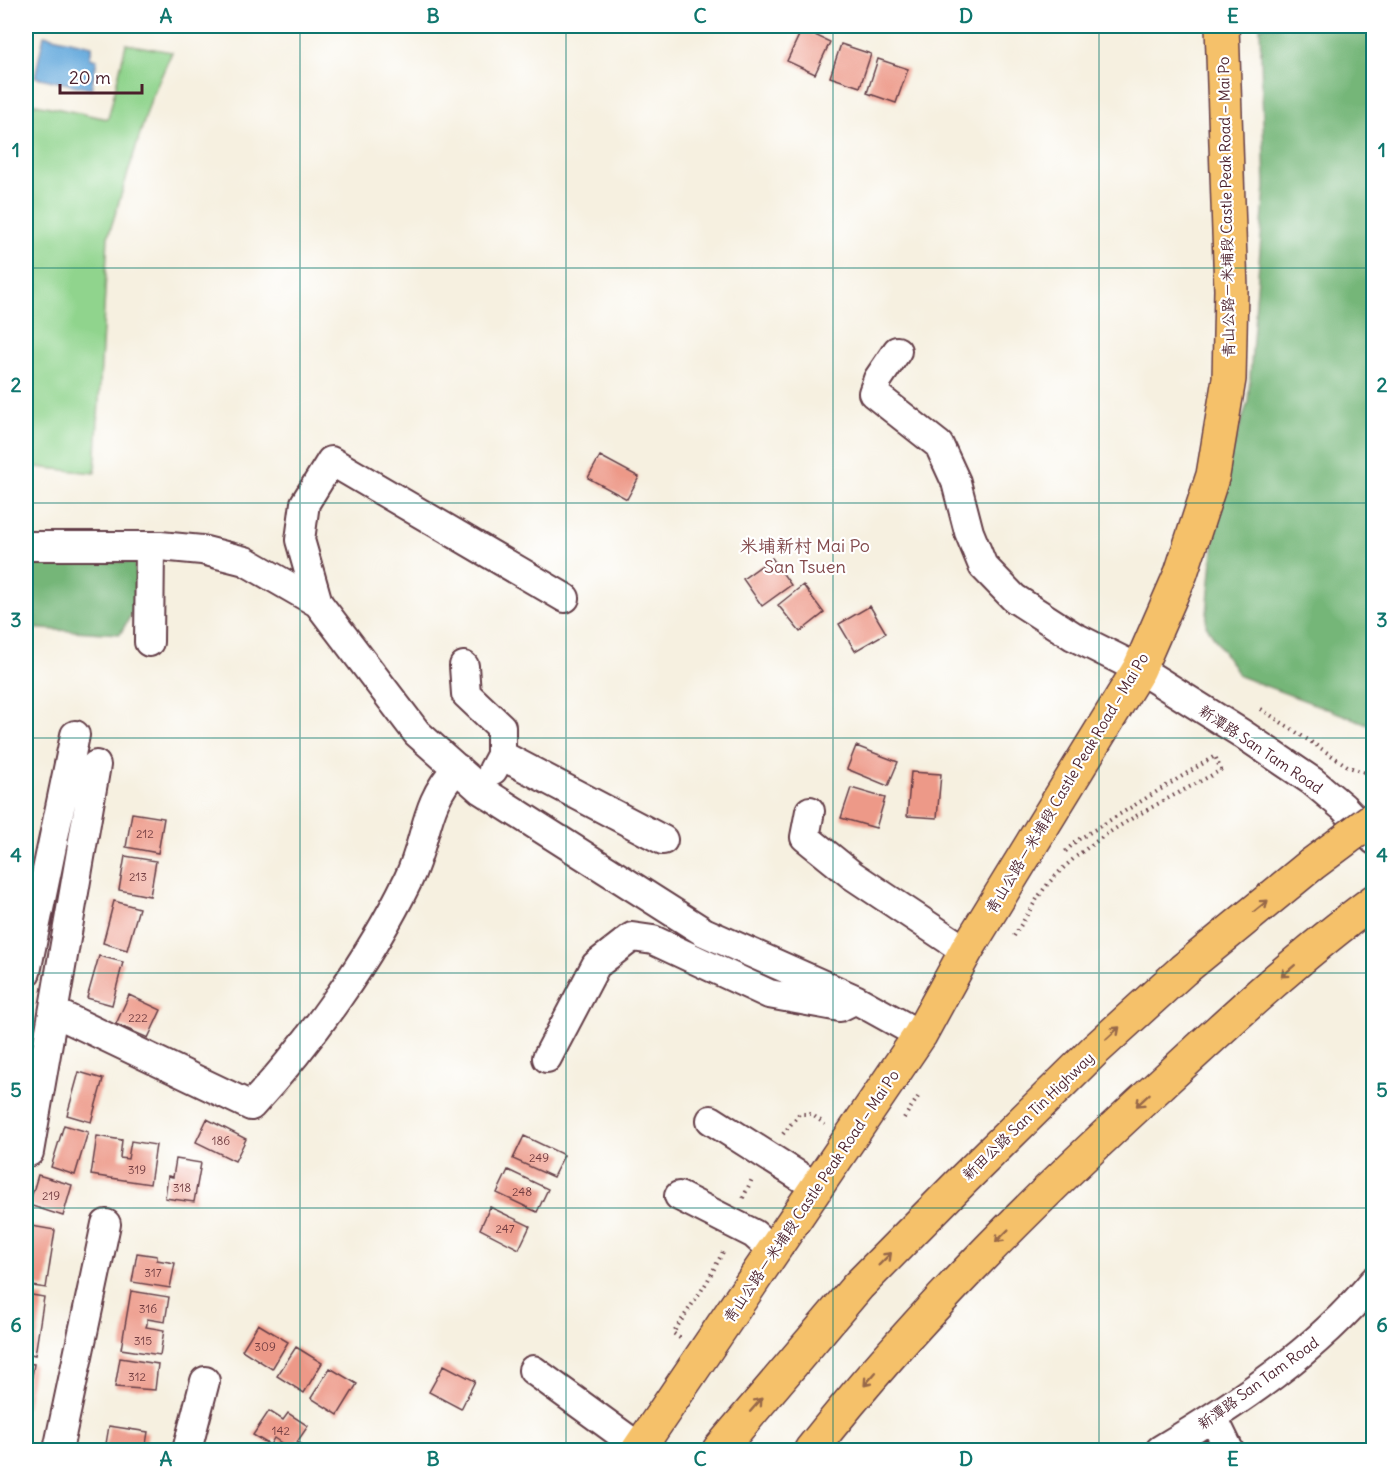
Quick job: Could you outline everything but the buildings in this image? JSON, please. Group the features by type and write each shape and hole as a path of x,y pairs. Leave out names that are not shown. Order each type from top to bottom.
{"main road":[{"name":"青山公路－米埔段 Castle Peak Road – Mai Po","path":"639,1449 920,1035 966,951 1139,669 1181,573 1206,501 1219,448 1228,388 1231,290 1222,26"},
{"name":"新田公路 San Tin Highway","path":"719,1450 858,1286 1094,1051 1183,970 1311,865 1374,818"},
{"path":"811,1450 941,1297 1092,1147 1211,1037 1361,910"}],"street":[{"name":"新潭路 San Tam Road","path":"897,351 878,379 873,393 939,445 956,482 969,532 983,566 1014,598 1073,636 1139,669 1241,732 1312,781 1343,807 1374,840"},
{"path":"565,598 331,461 305,503 300,540 318,603 417,732 481,790 704,932 855,999 920,1035"},
{"path":"26,546 150,546 202,550 245,561 318,603"},
{"path":"150,546 150,642"},
{"path":"464,666 466,694 501,728 501,754 481,790"},
{"path":"26,972 37,860 75,735"},
{"path":"501,754 663,840"},
{"path":"29,1152 36,1051 54,1012 96,765"},
{"path":"54,1012 251,1106 277,1078 328,1012 393,909 410,877 431,805 442,784 457,768"},
{"path":"810,811 805,837 852,875 966,951"},
{"path":"547,1058 596,965 632,937 653,940 769,994 840,1007 855,999"},
{"path":"711,1120 818,1188"},
{"path":"679,1196 754,1234 773,1251"},
{"path":"58,1450 105,1224"},
{"name":"新潭路 San Tam Road","path":"1160,1450 1213,1417 1312,1344 1352,1307 1374,1281"},
{"path":"533,1370 639,1449"},
{"path":"187,1450 205,1382"},
{"path":"1213,1417 1229,1450"}],"path":[{"path":"1269,715 1349,767 1374,776"},
{"path":"1008,946 1047,886 1080,854 1124,824 1220,767 1215,756 1076,841 1063,854"},
{"path":"901,1121 919,1095"}],"green space":[{"path":"1260,26 1373,26 1373,726 1239,676 1206,625 1218,494 1248,402 1265,187"},
{"path":"126,44 172,52 151,99 108,237 95,473 26,466 26,102 108,119"},
{"path":"26,561 135,562 138,603 120,634 26,628"}],"water":[{"path":"44,35 92,46 90,58 97,60 91,89 35,77"}],"district":[{"name":"米埔新村 Mai Po San Tsuen","path":"805,555"}]}
